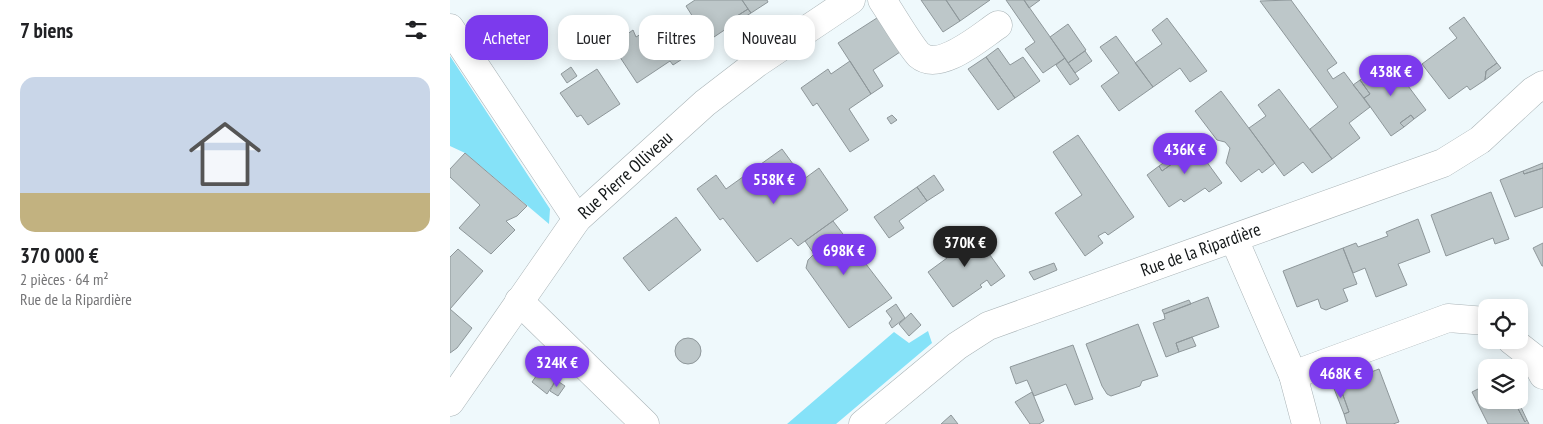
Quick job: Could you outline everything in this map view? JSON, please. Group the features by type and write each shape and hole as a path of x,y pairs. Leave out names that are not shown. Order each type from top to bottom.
{"street":[{"name":"Rue Pierre Olliveau","path":"450,402 577,219 705,103 758,63 851,0"},
{"path":"882,0 920,56 934,61 952,56 998,25"},
{"path":"450,28 577,219"},
{"name":"Rue de la Ripardière","path":"863,424 957,346 988,326 1443,163 1480,140 1534,91 1543,86"},
{"path":"1234,239 1293,375 1306,424"},
{"path":"519,301 645,424"},
{"path":"1293,375 1448,318 1478,320"},
{"path":"1523,349 1534,358 1543,374"}],"shaded area":[{"path":"450,56 550,209 549,224 465,153 450,146"},
{"path":"928,331 932,343 836,424 787,424 894,332 909,343"}],"building":[{"path":"695,0 742,0 748,9 739,15 724,15 724,30 714,37 714,15 692,15 686,6"},
{"path":"742,0 767,0 768,2 751,13"},
{"path":"921,0 946,0 960,21 943,32"},
{"path":"946,0 990,0 960,21"},
{"path":"1006,0 1024,0 1065,58 1043,73 1025,49 1035,42"},
{"path":"1024,0 1040,0 1029,8"},
{"path":"1291,0 1337,63 1327,70 1333,79 1344,72 1370,107 1349,123 1360,138 1332,159 1310,129 1338,107 1260,1"},
{"path":"748,9 751,13 748,15 739,15"},
{"path":"880,16 903,50 873,70 883,86 871,94 838,43"},
{"path":"1464,17 1497,63 1486,71 1485,80 1470,90 1467,86 1449,99 1422,64 1457,38 1449,28"},
{"path":"1167,18 1207,71 1190,82 1180,68 1153,87 1135,63 1162,44 1152,30"},
{"path":"1068,24 1086,50 1068,63 1050,37"},
{"path":"633,30 636,37 639,35 639,60 681,60 673,65 670,61 637,83 622,60 629,60 629,33"},
{"path":"1116,36 1153,87 1119,111 1101,86 1119,73 1100,47"},
{"path":"998,48 1010,65 1023,57 1040,81 1015,98 986,57"},
{"path":"1085,51 1092,61 1075,73 1068,63"},
{"path":"986,57 1015,98 998,110 968,69"},
{"path":"1065,58 1079,79 1070,85 1056,65"},
{"path":"1388,59 1426,110 1414,119 1411,115 1400,123 1404,127 1391,136 1364,98 1370,94 1360,80"},
{"path":"850,61 871,94 849,109 869,140 850,152 817,103 813,106 801,88 828,69 831,74"},
{"path":"1497,63 1501,68 1485,80 1486,71"},
{"path":"571,67 577,76 567,83 561,74"},
{"path":"597,69 620,104 588,125 581,115 577,117 560,93"},
{"path":"1360,80 1370,94 1364,98 1353,85"},
{"path":"1279,89 1332,159 1312,173 1303,162 1284,176 1249,128 1266,116 1258,105"},
{"path":"1221,91 1275,163 1262,173 1259,169 1241,182 1226,163 1230,148 1225,142 1217,140 1195,111"},
{"path":"892,115 897,120 891,124 887,118"},
{"path":"1411,115 1414,119 1404,127 1400,123"},
{"path":"1078,135 1134,217 1108,235 1105,232 1098,236 1103,243 1085,256 1055,213 1082,195 1053,152"},
{"path":"1188,136 1222,183 1209,192 1205,188 1184,202 1181,199 1169,207 1147,175 1159,166 1162,171 1183,156 1175,145"},
{"path":"782,149 804,179 819,168 848,210 798,246 791,238 757,262 723,218 720,220 697,189 716,175 726,189"},
{"path":"1180,151 1183,156 1162,171 1159,166"},
{"path":"465,153 527,206 517,216 506,221 515,230 491,254 459,228 480,205 450,177 450,169"},
{"path":"1543,163 1543,168 1524,174 1523,171"},
{"path":"1543,168 1543,207 1515,217 1500,180 1523,171 1524,174"},
{"path":"934,175 944,190 927,201 917,187"},
{"path":"917,187 927,201 899,221 904,228 889,238 874,217"},
{"path":"1491,192 1509,239 1495,244 1493,238 1446,256 1431,215"},
{"path":"676,217 701,250 649,291 623,258"},
{"path":"1418,219 1430,252 1398,264 1407,285 1376,297 1365,268 1353,273 1343,248 1356,243 1358,247 1388,236 1386,232"},
{"path":"833,221 892,298 849,328 806,268 808,260 814,254 805,241"},
{"path":"972,230 1005,276 991,286 987,280 980,285 982,287 953,307 928,272 947,258 940,248 941,244 955,234 958,239"},
{"path":"1543,243 1543,266 1542,266 1533,248"},
{"path":"1343,248 1357,284 1343,289 1348,301 1326,310 1321,308 1318,299 1297,307 1283,271"},
{"path":"458,249 483,271 450,309 450,257"},
{"path":"1054,263 1057,270 1034,280 1029,272"},
{"path":"1208,297 1219,327 1176,343 1179,352 1166,357 1153,323 1165,319 1164,314"},
{"path":"1189,300 1191,304 1164,314 1162,310"},
{"path":"896,304 905,318 892,328 889,323 892,319 886,311"},
{"path":"450,309 472,328 457,348 450,353"},
{"path":"911,313 921,325 909,336 899,324"},
{"path":"1138,324 1158,376 1142,381 1140,386 1111,396 1107,394 1102,386 1086,344"},
{"path":"1192,337 1196,346 1179,352 1176,343"},
{"path":"688,338 697,342 701,351 697,360 688,364 679,360 675,351 679,342"},
{"path":"1073,345 1093,399 1075,405 1066,384 1034,396 1027,380 1016,384 1010,367"},
{"path":"546,362 561,372 547,394 532,382"},
{"path":"1379,369 1399,422 1393,424 1347,424 1344,414 1349,412 1339,384"},
{"path":"556,380 565,386 558,396 550,391"},
{"path":"1339,384 1349,412 1344,414 1333,386"},
{"path":"1478,389 1478,404 1472,392"},
{"path":"1032,392 1044,421 1039,424 1030,424 1015,402"},
{"path":"1480,409 1518,409 1525,422 1527,420 1529,424 1488,424"},
{"path":"1518,409 1522,409 1527,420 1525,422"},
{"path":"951,415 958,424 941,424"}]}
